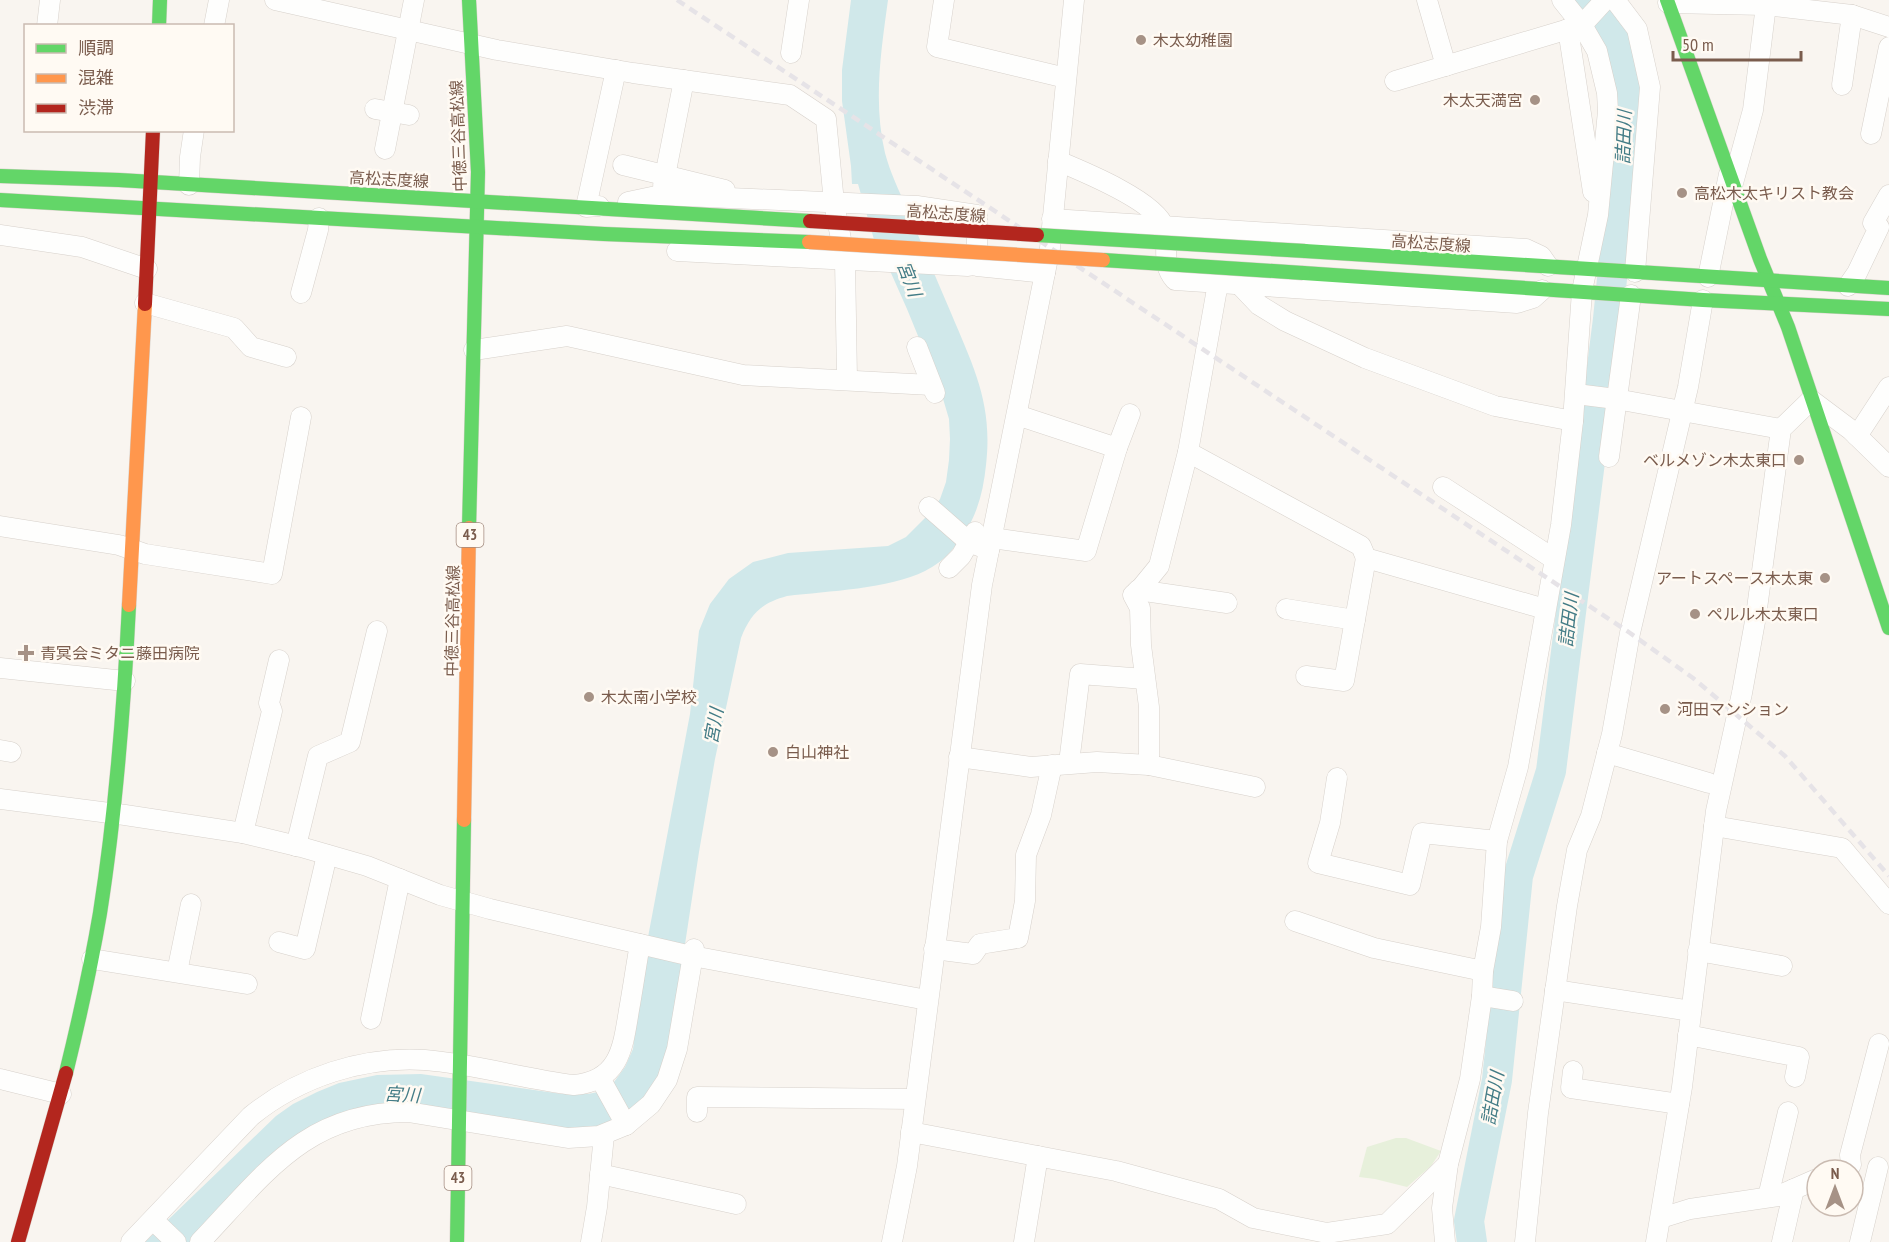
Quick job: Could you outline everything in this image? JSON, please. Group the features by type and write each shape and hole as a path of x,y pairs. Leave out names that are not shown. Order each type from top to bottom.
{"main road":[{"path":"159,24 160,0"},
{"name":"中徳三谷高松線","path":"457,1242 477,227 469,0"},
{"path":"1667,2 1788,327 1889,628"},
{"path":"18,1242 61,1094 92,959 113,814 125,681 153,132"},
{"name":"高松志度線","path":"0,176 477,200 1889,288"},
{"path":"0,200 604,234 809,242 1703,300 1889,309"}],"street":[{"path":"47,24 50,0"},
{"path":"214,24 219,0"},
{"path":"275,0 471,44 616,70 790,95 826,118 834,203 845,260 847,379"},
{"path":"385,149 414,0"},
{"path":"791,53 799,0"},
{"path":"944,0 938,47 1066,78"},
{"path":"892,1242 907,1166 982,585 978,540 1017,415 1045,273 1074,0"},
{"path":"1427,0 1446,66"},
{"path":"1445,1242 1442,1208 1448,1164 1470,1079 1482,996 1483,971 1491,927 1497,841 1518,767 1561,525 1608,111 1607,93 1597,51 1562,0"},
{"path":"1395,81 1578,24 1605,0"},
{"path":"1615,0 1637,29 1650,87 1631,271"},
{"path":"1667,2 1766,5 1852,15 1889,27"},
{"path":"1708,277 1731,179 1753,110 1766,5"},
{"path":"1842,85 1852,15"},
{"path":"1578,24 1598,215"},
{"path":"1871,134 1889,47"},
{"path":"616,70 586,207 642,200 661,195 917,206 977,214 977,266"},
{"path":"661,195 684,80"},
{"path":"189,185 190,157 195,132"},
{"path":"1058,161 1097,177 1152,211 1163,226 1167,271 1175,280 1517,303 1533,298 1544,288"},
{"path":"623,165 762,200"},
{"path":"1848,285 1857,273 1879,227 1873,223 1889,195"},
{"path":"855,204 885,268"},
{"path":"917,206 942,271"},
{"path":"301,293 318,230 319,218"},
{"path":"1052,219 1526,249 1541,256 1548,267"},
{"path":"604,234 651,249 845,260 885,268 942,271 977,266 1045,273"},
{"path":"0,235 82,247 147,269"},
{"path":"1149,765 1149,707 1141,645 1140,608 1133,594 1159,566 1188,452 1218,283"},
{"path":"1240,285 1259,305 1286,321 1365,358 1496,406 1574,421"},
{"path":"1609,457 1628,295"},
{"path":"1525,1242 1538,1113 1577,850 1591,816 1612,734 1630,633 1682,411 1703,300"},
{"path":"146,303 234,328 251,346 286,357"},
{"path":"474,350 567,336 743,375 847,379 933,390 917,347"},
{"path":"1857,436 1889,387"},
{"path":"1576,394 1616,399 1781,429"},
{"path":"1656,1242 1679,1104 1714,826 1756,615 1781,429 1811,400 1857,436 1889,467"},
{"path":"930,507 978,540 1086,551 1117,448 1130,414"},
{"path":"1017,415 1117,448"},
{"path":"0,526 119,545 145,554 272,574 301,417"},
{"path":"1188,452 1361,546 1366,558 1344,681 1306,676"},
{"path":"1443,487 1554,559"},
{"path":"949,568 978,540"},
{"path":"1366,558 1545,609"},
{"path":"1138,590 1227,603"},
{"path":"1286,609 1355,620"},
{"path":"296,846 318,756 350,742 377,632"},
{"path":"243,833 272,711 269,703 279,660"},
{"path":"0,668 125,681"},
{"path":"934,949 973,954 980,944 1018,938 1025,901 1026,855 1060,764 1080,674 1145,679"},
{"path":"1607,753 1709,783"},
{"path":"959,757 1031,767 1096,762 1149,765 1255,787"},
{"path":"1337,778 1330,823 1318,863 1410,885 1422,832 1497,841"},
{"path":"0,799 243,833 368,866 440,895 464,902 642,945 927,1000"},
{"path":"1714,826 1842,848 1889,903"},
{"path":"279,942 304,949 327,855"},
{"path":"370,1019 400,879"},
{"path":"177,972 191,904"},
{"path":"1295,921 1374,948 1483,971"},
{"path":"131,1242 155,1222 251,1116 286,1091 329,1072 362,1064 410,1059 574,1085 601,1081 616,1062 623,1044 642,945"},
{"path":"1698,951 1782,966"},
{"path":"200,1242 296,1145 329,1128 360,1117 386,1112 408,1112 459,1118 568,1138 604,1135 625,1123 651,1104 667,1080 677,1050 691,953"},
{"path":"92,959 247,984"},
{"path":"1555,990 1691,1011"},
{"path":"1482,996 1513,1001"},
{"path":"1688,1035 1799,1058 1795,1077"},
{"path":"1848,1158 1879,1044"},
{"path":"1574,1071 1571,1088 1679,1104"},
{"path":"0,1079 61,1094"},
{"path":"601,1081 625,1123"},
{"path":"697,1112 697,1097 915,1100"},
{"path":"1768,1197 1788,1112"},
{"path":"911,1132 1116,1171 1219,1199 1253,1218 1327,1233 1387,1224 1448,1164"},
{"path":"591,1242 604,1135"},
{"path":"1023,1242 1038,1156"},
{"path":"1860,1242 1884,1168 1865,1163"},
{"path":"600,1174 736,1204"},
{"path":"1661,1218 1690,1209 1778,1196 1805,1184"},
{"path":"1782,1242 1794,1189"},
{"path":"155,1222 176,1242"}],"green space":[{"path":"1396,1138 1406,1138 1441,1151 1431,1166 1407,1187 1359,1177 1367,1147"}],"water":[{"name":"宮川","path":"851,0 888,0 881,57 879,115 881,134 889,167 980,387 987,423 984,480 977,508 967,529 952,550 933,567 910,577 876,586 787,596 758,610 745,629 741,638 715,759 672,1030 661,1074 640,1106 612,1125 570,1130 356,1109 193,1242 145,1242 276,1116 293,1104 339,1083 377,1075 421,1074 562,1094 588,1094 598,1092 614,1082 625,1067 633,1049 642,969 690,714 699,631 710,604 729,579 753,562 788,553 888,546 906,537 932,511 940,499 946,482 950,439 949,419 941,392 907,309 883,255 875,243 858,184 852,184 842,101 842,70"}],"waterway":[{"name":"詰田川","path":"1472,1242 1469,1221 1497,1080 1518,876 1551,771 1608,319 1623,168 1627,115 1626,84 1614,35 1589,0"}],"railway":[{"path":"677,0 1630,633 1693,678 1785,756 1889,876"}],"traffic: fast":[{"path":"159,24 160,0"},
{"path":"469,0 478,172 469,528"},
{"path":"1667,0 1760,259 1788,327 1889,628"},
{"path":"0,176 119,180 810,221"},
{"path":"0,200 604,234 809,242"},
{"path":"1037,235 1305,251"},
{"path":"1305,251 1889,288"},
{"path":"1103,260 1303,273"},
{"path":"1303,273 1703,300 1889,309"},
{"path":"66,1073 93,953 106,875 119,759 129,605"},
{"path":"457,1242 464,820"}],"traffic: slow":[{"path":"809,242 1103,260"},
{"path":"129,605 145,304"},
{"path":"464,820 469,528"}],"traffic: jam":[{"path":"145,304 153,132"},
{"path":"810,221 1037,235"},
{"path":"18,1242 66,1073"}],"place":[{"name":"木太幼稚園","path":"1141,40"},
{"name":"木太天満宮","path":"1535,100"},
{"name":"高松木太キリスト教会","path":"1682,193"},
{"name":"ベルメゾン木太東口","path":"1799,460"},
{"name":"アートスペース木太東","path":"1825,578"},
{"name":"ペルル木太東口","path":"1695,614"},
{"name":"青冥会ミタニ藤田病院","path":"26,653"},
{"name":"木太南小学校","path":"589,697"},
{"name":"河田マンション","path":"1665,709"},
{"name":"白山神社","path":"773,752"}]}
